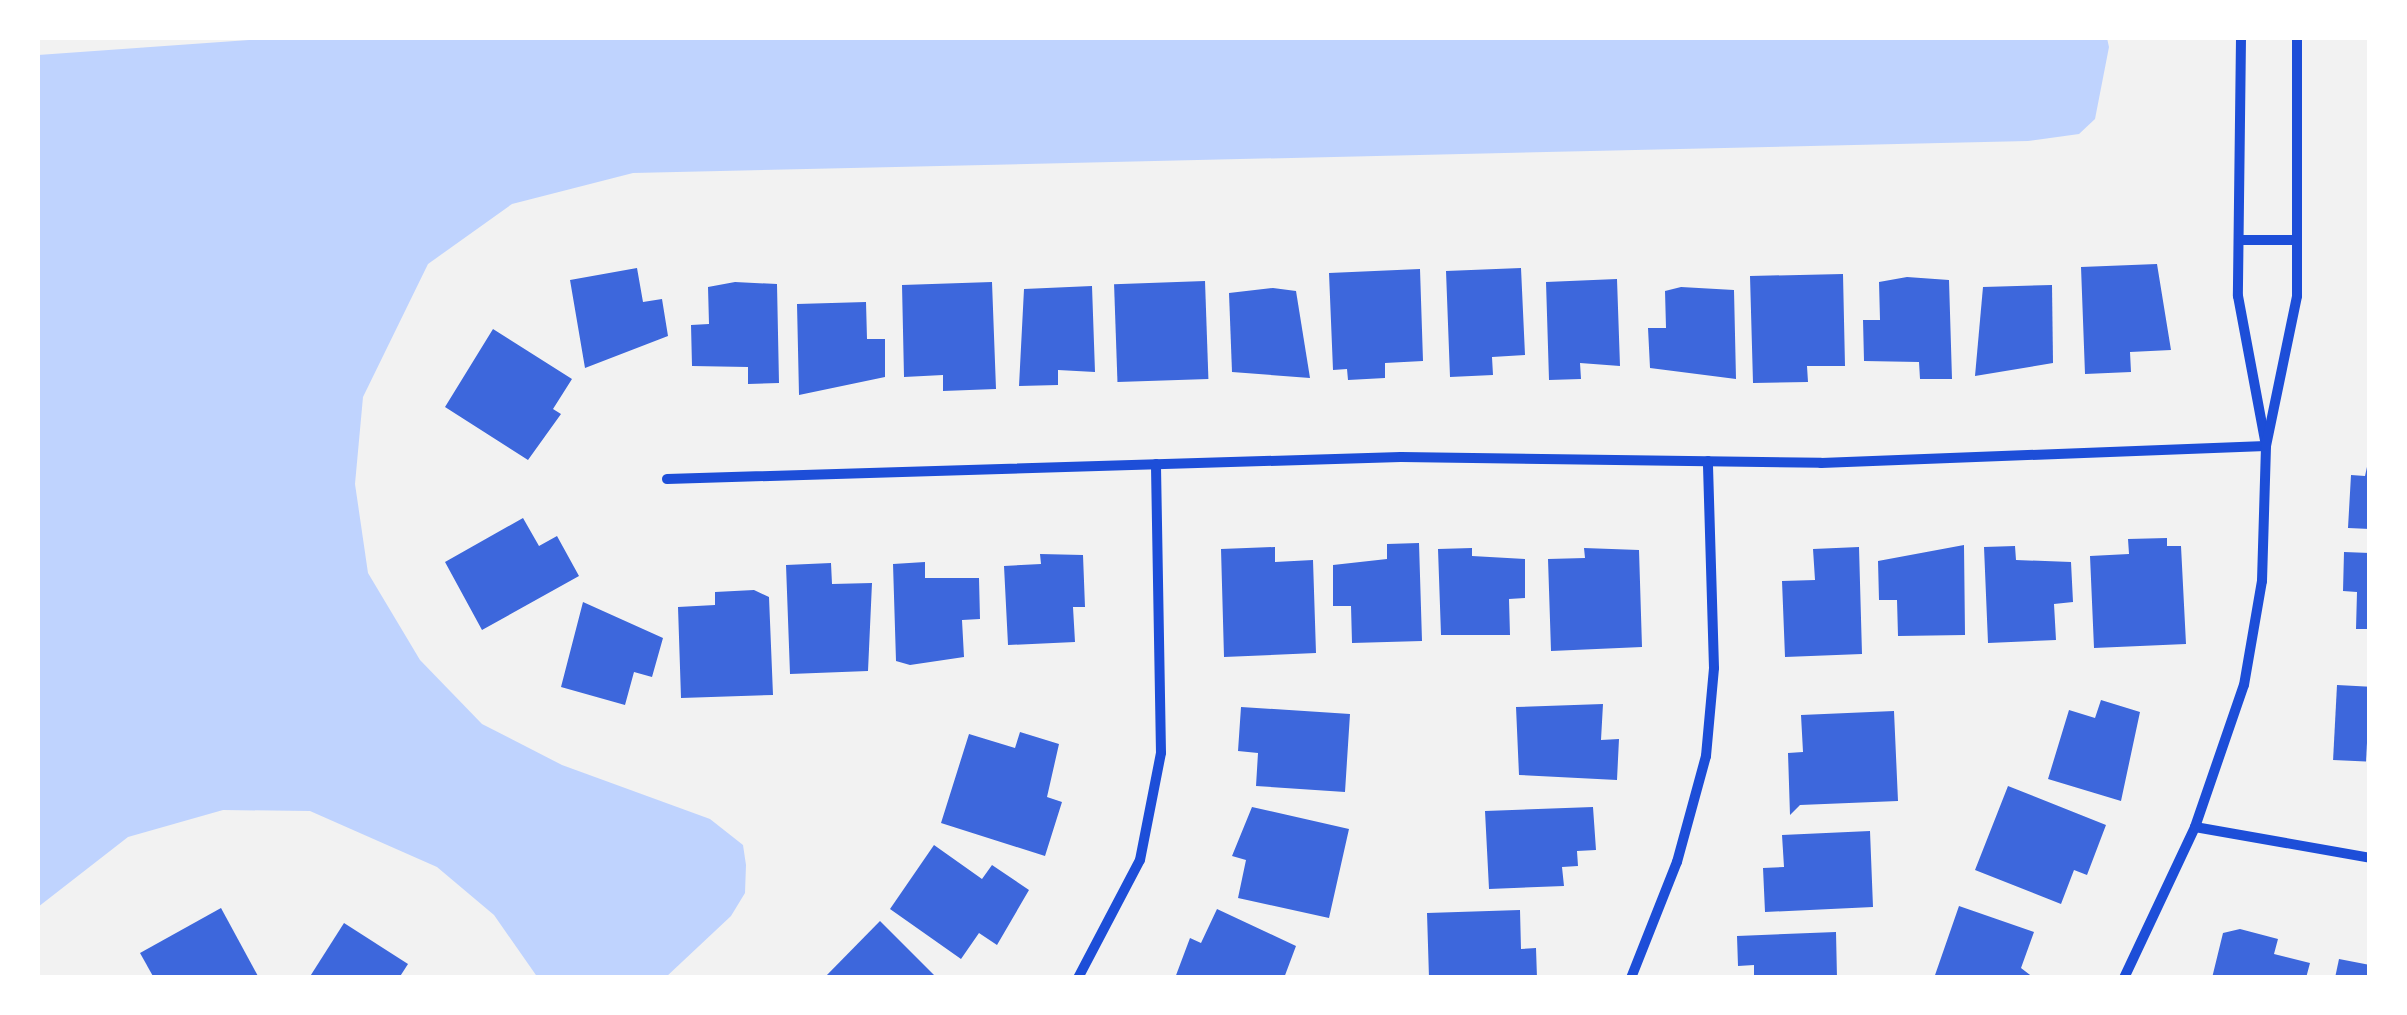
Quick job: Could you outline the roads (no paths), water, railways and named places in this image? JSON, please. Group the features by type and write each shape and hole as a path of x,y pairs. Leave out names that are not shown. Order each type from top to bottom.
{"street":[{"path":"2240,38 2238,296 2266,446"},
{"path":"2124,978 2195,827 2247,668 2262,581 2266,446 2297,296 2297,38"},
{"path":"2239,240 2297,240"},
{"path":"668,479 1156,464 1708,462 2266,446"},
{"path":"1631,978 1678,862 1706,756 1714,668 1708,462"},
{"path":"1078,978 1140,860 1161,752 1156,464"},
{"path":"2195,827 2370,858"}],"water":[{"path":"276,38 2107,38 2109,47 2095,119 2079,134 2028,141 633,173 512,204 428,264 363,397 355,484 368,573 420,660 482,724 562,765 710,819 743,845 746,865 745,893 731,916 666,977 538,978 494,915 437,867 310,811 223,810 128,837 38,907 38,55"}]}
